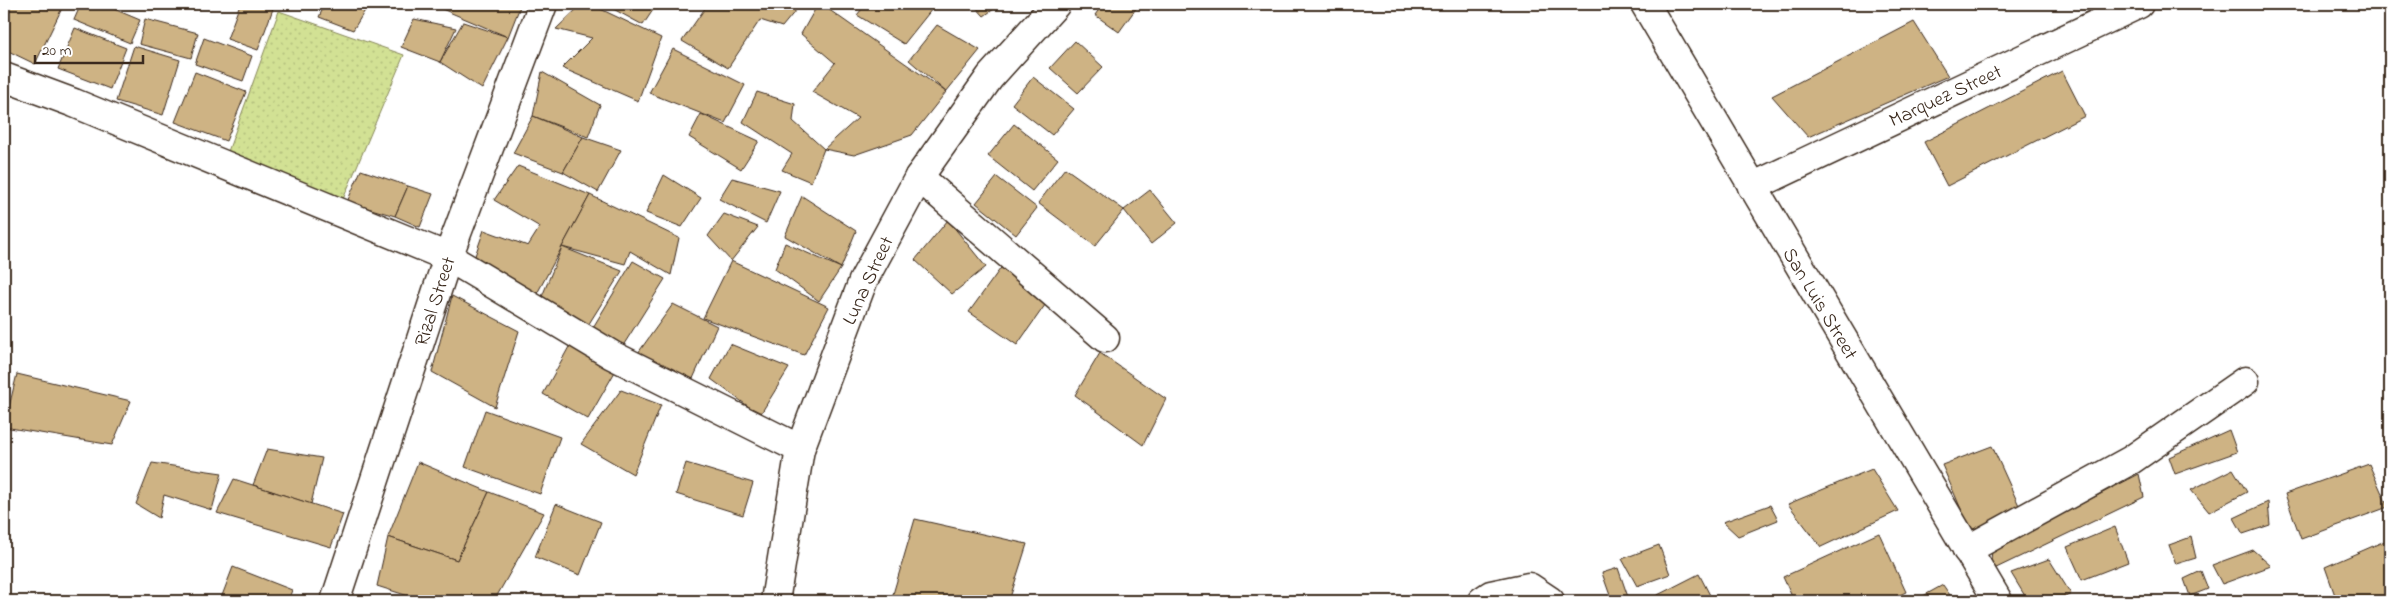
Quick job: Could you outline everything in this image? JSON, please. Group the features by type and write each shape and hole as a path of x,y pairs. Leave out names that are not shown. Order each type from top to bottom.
{"street":[{"name":"Rizal Street","path":"336,601 448,257 543,4"},
{"name":"Luna Street","path":"775,601 800,449 863,281 919,177 990,77 1056,4"},
{"name":"San Luis Street","path":"1644,4 1998,601"},
{"name":"Marquez Street","path":"1752,187 2139,4"},
{"path":"4,77 74,103 448,257 612,356 800,449"},
{"path":"919,177 1105,338"},
{"path":"1967,550 2131,460 2244,381"},
{"path":"1482,601 1491,595 1529,587 1550,601"}],"green space":[{"path":"279,11 404,55 341,204 226,157"}],"building":[{"path":"10,4 64,4 35,64 4,49 4,15"},
{"path":"81,4 102,4 140,20 130,43 74,20"},
{"path":"240,4 267,4 274,6 258,50 227,39"},
{"path":"325,4 369,4 353,30 319,17"},
{"path":"437,4 521,4 508,37 435,6"},
{"path":"582,4 590,4 661,38 638,101 562,68 592,38 556,29"},
{"path":"604,4 657,4 643,25"},
{"path":"708,4 801,4 782,27 760,20 728,68 682,41"},
{"path":"818,4 821,4 946,92 912,135 854,155 824,149 858,118 812,92 835,63 801,34"},
{"path":"866,4 936,4 904,44 857,15"},
{"path":"973,4 1001,4 984,16"},
{"path":"1103,4 1133,4 1137,7 1119,32 1095,15"},
{"path":"145,19 198,33 191,58 139,44"},
{"path":"414,19 456,28 440,62 401,47"},
{"path":"463,22 508,37 482,89 440,62"},
{"path":"1914,22 1948,76 1808,137 1772,96"},
{"path":"937,25 980,50 946,92 909,60"},
{"path":"75,28 126,48 110,89 58,69"},
{"path":"204,38 252,56 243,81 195,64"},
{"path":"1075,41 1103,67 1078,93 1050,68"},
{"path":"134,46 180,60 163,115 116,101"},
{"path":"673,49 745,85 725,123 649,93"},
{"path":"2062,71 2085,116 1947,186 1924,142"},
{"path":"195,72 246,92 226,141 175,122"},
{"path":"542,72 600,105 588,137 533,116"},
{"path":"1033,77 1074,109 1052,135 1012,104"},
{"path":"757,92 795,104 793,121 824,149 811,182 782,170 792,154 743,122"},
{"path":"701,114 759,141 741,169 689,137"},
{"path":"533,116 583,137 563,172 513,153"},
{"path":"1014,124 1058,159 1032,191 988,156"},
{"path":"583,137 621,150 598,192 563,172"},
{"path":"518,166 590,195 533,301 470,270 484,230 528,246 540,227 494,200"},
{"path":"1065,168 1124,210 1095,246 1038,203"},
{"path":"361,170 408,186 395,216 347,202"},
{"path":"664,175 701,198 682,227 646,213"},
{"path":"997,177 1037,208 1016,235 976,203"},
{"path":"732,178 780,191 766,223 719,199"},
{"path":"408,186 433,194 420,227 395,216"},
{"path":"1150,190 1177,223 1151,244 1124,210"},
{"path":"590,195 679,238 671,275 630,251 625,264 562,247"},
{"path":"802,196 856,231 841,268 785,236"},
{"path":"724,214 758,227 731,261 708,236"},
{"path":"948,220 986,267 952,294 915,260"},
{"path":"785,243 841,268 819,301 775,269"},
{"path":"562,247 622,271 585,330 541,299"},
{"path":"633,261 665,279 619,352 589,334"},
{"path":"731,261 829,307 804,355 703,318"},
{"path":"1003,265 1050,298 1017,345 969,312"},
{"path":"452,296 519,331 495,407 432,372"},
{"path":"673,304 717,326 691,383 633,360"},
{"path":"730,344 789,368 760,415 711,379"},
{"path":"570,345 616,370 588,419 543,394"},
{"path":"1100,353 1166,399 1143,445 1075,395"},
{"path":"17,374 131,401 112,445 4,427"},
{"path":"621,390 661,405 633,474 581,444"},
{"path":"485,410 560,437 540,494 465,467"},
{"path":"2229,430 2237,452 2175,474 2169,457"},
{"path":"1992,446 2022,512 1970,530 1942,465"},
{"path":"267,449 322,458 311,504 253,485"},
{"path":"418,462 489,492 457,560 388,537"},
{"path":"152,463 222,473 212,510 164,495 159,518 136,504"},
{"path":"686,463 753,483 743,515 676,494"},
{"path":"2369,464 2388,507 2301,539 2285,494"},
{"path":"1872,469 1898,511 1821,547 1788,504"},
{"path":"2233,469 2247,492 2209,512 2191,490"},
{"path":"2139,474 2144,497 1990,571 1992,550"},
{"path":"234,479 343,514 331,547 217,513"},
{"path":"489,492 544,513 494,601 424,601 377,586 388,537 457,560"},
{"path":"2268,502 2270,525 2243,534 2234,518"},
{"path":"556,504 601,522 580,575 535,557"},
{"path":"1770,505 1778,520 1738,536 1723,522"},
{"path":"915,519 1027,544 1009,601 891,601"},
{"path":"2115,527 2128,562 2082,580 2067,547"},
{"path":"1879,533 1906,592 1887,601 1794,601 1783,577"},
{"path":"2191,537 2196,558 2176,564 2169,545"},
{"path":"2387,540 2390,547 2390,601 2337,601 2325,567"},
{"path":"1659,545 1670,574 1637,586 1622,559"},
{"path":"2253,550 2271,566 2222,584 2212,565"},
{"path":"2049,559 2071,594 2057,601 2028,601 2011,573"},
{"path":"233,567 292,590 288,601 220,601"},
{"path":"1618,568 1628,597 1612,601 1602,573"},
{"path":"2201,571 2208,589 2190,596 2184,579"},
{"path":"1699,574 1713,601 1646,601"},
{"path":"1943,585 1954,601 1914,601"}]}
